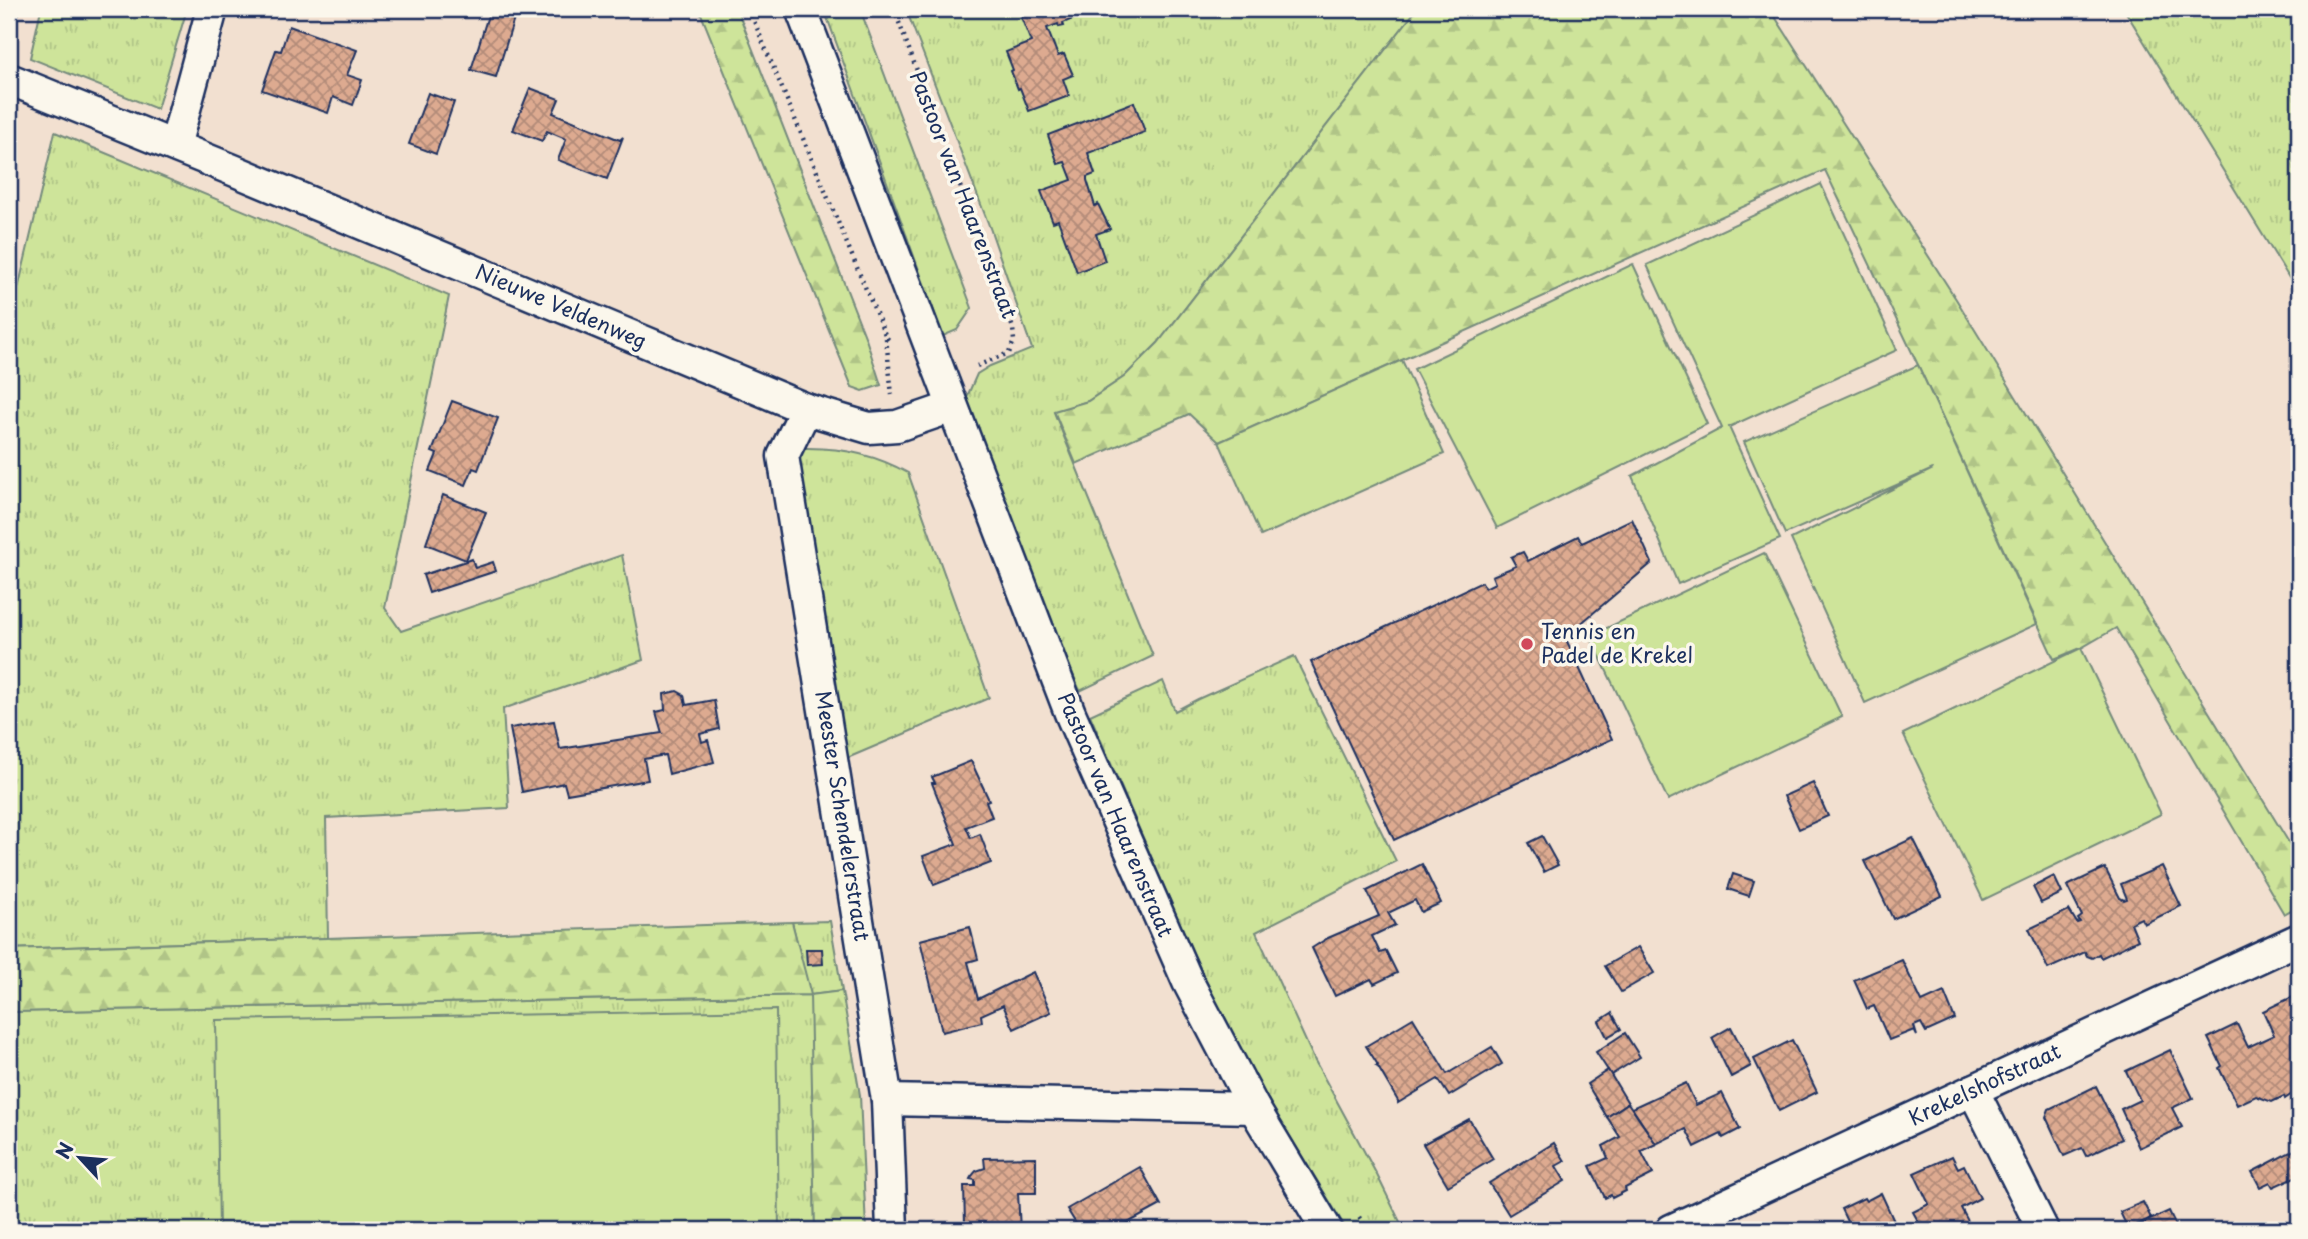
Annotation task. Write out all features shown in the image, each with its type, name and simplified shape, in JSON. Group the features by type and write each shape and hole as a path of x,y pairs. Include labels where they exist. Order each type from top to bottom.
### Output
{"street":[{"path":"175,146 212,9"},
{"name":"Pastoor van Haarenstraat","path":"801,9 1076,725 1188,982 1254,1108 1326,1230"},
{"name":"Nieuwe Veldenweg","path":"9,79 806,409 870,428 885,427 919,420 948,394"},
{"name":"Meester Schendelerstraat","path":"806,409 783,456 887,1100 892,1230"},
{"name":"Krekelshofstraat","path":"1671,1230 2299,939"},
{"path":"1973,1090 2043,1230"},
{"path":"887,1100 1254,1108"}],"lane":[{"path":"9,15 11,9"}],"path":[{"path":"749,9 886,337 892,395 885,427"},
{"name":"Pastoor van Haarenstraat","path":"894,9 1013,328 1014,341 1009,353 948,394"},
{"path":"886,337 895,345"},
{"path":"1352,1207 1367,1230"}],"green space":[{"path":"41,9 187,9 157,109 30,58"},
{"path":"699,9 737,9 866,339 881,385 863,391 852,387"},
{"path":"824,9 860,9 972,308 957,330 943,336"},
{"path":"906,9 1417,9 1158,343 1124,377 1088,401 1054,412 1153,656 1080,691 1036,587 966,399 977,374 1032,349 990,228"},
{"path":"1417,9 1770,9 1956,299 2299,859 2299,906 2284,914 2116,628 2081,648 2054,659 1825,170 1219,442 1189,414 1076,464 1054,411 1088,401 1124,377 1158,343"},
{"path":"2124,9 2299,9 2299,294"},
{"path":"55,132 449,296 385,608 401,631 622,555 643,660 503,709 509,808 326,818 328,938 9,949 9,327"},
{"path":"1821,184 1897,350 1729,427 1780,539 1678,584 1632,476 1722,428 1647,265"},
{"path":"1633,264 1707,424 1497,528 1414,369"},
{"path":"1402,360 1444,454 1261,536 1219,442"},
{"path":"1918,365 2037,624 1865,703 1791,539 1933,469 1785,534 1744,442"},
{"path":"801,448 856,453 883,461 908,473 989,698 845,759 792,474"},
{"path":"1764,553 1842,717 1668,800 1590,636"},
{"path":"2081,648 2161,814 1983,900 1903,734"},
{"path":"1294,656 1396,861 1256,932 1314,1059 1404,1230 1347,1230 1246,1064 1191,949 1090,715 1163,681 1175,711"},
{"path":"830,921 842,991 811,995 815,1230 9,1230 9,1012 810,995 792,922"},
{"path":"792,922 811,995 842,991 860,1095 866,1230 815,1230 810,995 9,1012 9,949"},
{"path":"776,1010 779,1230 219,1230 216,1020"}],"building":[{"path":"490,9 517,9 496,77 471,70"},
{"path":"1028,9 1070,9 1073,19 1063,23 1064,26 1059,27 1058,24 1047,28 1058,56 1064,54 1073,75 1063,79 1069,96 1029,111 1020,88 1018,89 1006,52 1031,42 1019,12"},
{"path":"289,26 357,50 347,75 362,80 353,105 333,97 328,113 262,90 276,50 281,51"},
{"path":"530,88 559,99 553,113 620,140 623,137 607,179 558,160 566,139 547,131 542,141 513,130"},
{"path":"428,93 454,102 436,154 409,144"},
{"path":"1134,102 1145,132 1088,153 1095,174 1087,177 1087,180 1095,206 1098,204 1110,229 1096,234 1105,261 1077,272 1058,220 1053,222 1041,191 1072,180 1065,162 1058,164 1048,135"},
{"path":"452,401 498,418 478,470 473,468 466,485 430,471 437,454 432,452"},
{"path":"443,495 486,512 466,560 426,544"},
{"path":"1632,519 1652,563 1565,637 1612,739 1394,840 1311,662 1482,582 1485,588 1495,583 1492,576 1516,566 1511,557 1523,552 1528,561 1578,536 1582,543"},
{"path":"472,559 475,568 493,562 496,571 429,593 423,575"},
{"path":"677,691 684,695 686,705 714,700 719,729 700,734 702,742 708,740 714,762 669,774 665,755 644,759 648,780 567,794 564,783 522,792 510,728 554,721 560,749 662,733 656,712 665,710 664,694"},
{"path":"971,761 989,800 986,801 992,817 966,827 971,838 980,834 991,863 934,885 923,856 956,844 932,777"},
{"path":"1813,783 1828,816 1799,829 1784,796"},
{"path":"1542,836 1558,865 1544,872 1528,843"},
{"path":"1913,838 1942,896 1893,919 1865,861"},
{"path":"1422,864 1441,903 1421,912 1415,900 1388,913 1395,925 1372,936 1380,953 1386,951 1397,973 1374,984 1371,979 1335,996 1312,948 1328,938 1379,916 1367,891"},
{"path":"2162,866 2181,906 2144,924 2141,918 2131,923 2138,940 2101,958 2099,954 2092,958 2085,952 2048,969 2029,929 2069,910 2077,923 2080,922 2078,919 2082,916 2067,886 2105,868 2120,898 2124,900 2127,899 2121,884"},
{"path":"1733,874 1754,881 1749,896 1728,889"},
{"path":"2054,876 2062,893 2041,903 2033,887"},
{"path":"970,927 978,959 968,962 978,999 1033,972 1051,1012 1014,1029 1003,1005 981,1015 982,1022 942,1032 920,940"},
{"path":"1638,947 1654,973 1621,992 1605,966"},
{"path":"806,949 822,949 823,964 807,965"},
{"path":"1902,960 1922,1002 1944,992 1955,1019 1926,1032 1921,1023 1914,1026 1917,1036 1914,1030 1889,1040 1874,1006 1867,1009 1854,980"},
{"path":"2292,997 2299,1014 2299,1089 2285,1099 2284,1096 2272,1102 2256,1096 2237,1105 2208,1038 2237,1024 2248,1047 2274,1035 2263,1011"},
{"path":"1612,1013 1621,1029 1607,1037 1599,1021"},
{"path":"1413,1018 1447,1074 1492,1047 1502,1064 1449,1096 1438,1079 1398,1103 1366,1046"},
{"path":"1731,1027 1751,1066 1731,1077 1712,1038"},
{"path":"1625,1033 1640,1057 1611,1075 1596,1052"},
{"path":"1792,1040 1817,1092 1779,1111 1754,1059"},
{"path":"2170,1050 2193,1098 2172,1108 2182,1127 2139,1148 2121,1109 2140,1100 2126,1071"},
{"path":"1608,1070 1628,1103 1607,1117 1587,1084"},
{"path":"1686,1083 1696,1105 1722,1093 1740,1129 1723,1138 1721,1134 1695,1147 1686,1129 1656,1144 1632,1108"},
{"path":"2096,1086 2122,1139 2086,1156 2082,1148 2064,1156 2046,1117 2049,1109"},
{"path":"1628,1103 1656,1144 1641,1151 1653,1174 1612,1198 1611,1195 1605,1198 1590,1166 1608,1158 1603,1146 1620,1137 1607,1117"},
{"path":"1469,1119 1493,1159 1448,1186 1423,1144"},
{"path":"1554,1143 1565,1161 1556,1166 1565,1181 1509,1215 1489,1183"},
{"path":"2298,1148 2299,1175 2273,1187 2270,1182 2260,1187 2252,1172"},
{"path":"1952,1156 1958,1168 1964,1165 1980,1198 1961,1208 1969,1223 1955,1230 1923,1230 1913,1212 1929,1204 1914,1173"},
{"path":"1036,1157 1036,1193 1018,1193 1020,1230 962,1230 961,1225 965,1224 964,1186 975,1186 975,1180 970,1179 976,1171 985,1168 984,1158"},
{"path":"1140,1167 1161,1205 1115,1230 1080,1230 1067,1209"},
{"path":"1881,1193 1898,1230 1851,1230 1841,1209"},
{"path":"2143,1202 2151,1218 2128,1229 2120,1212"},
{"path":"2169,1211 2178,1230 2130,1230 2154,1218"}],"place":[{"name":"Tennis en Padel de Krekel","path":"1527,644"}]}
